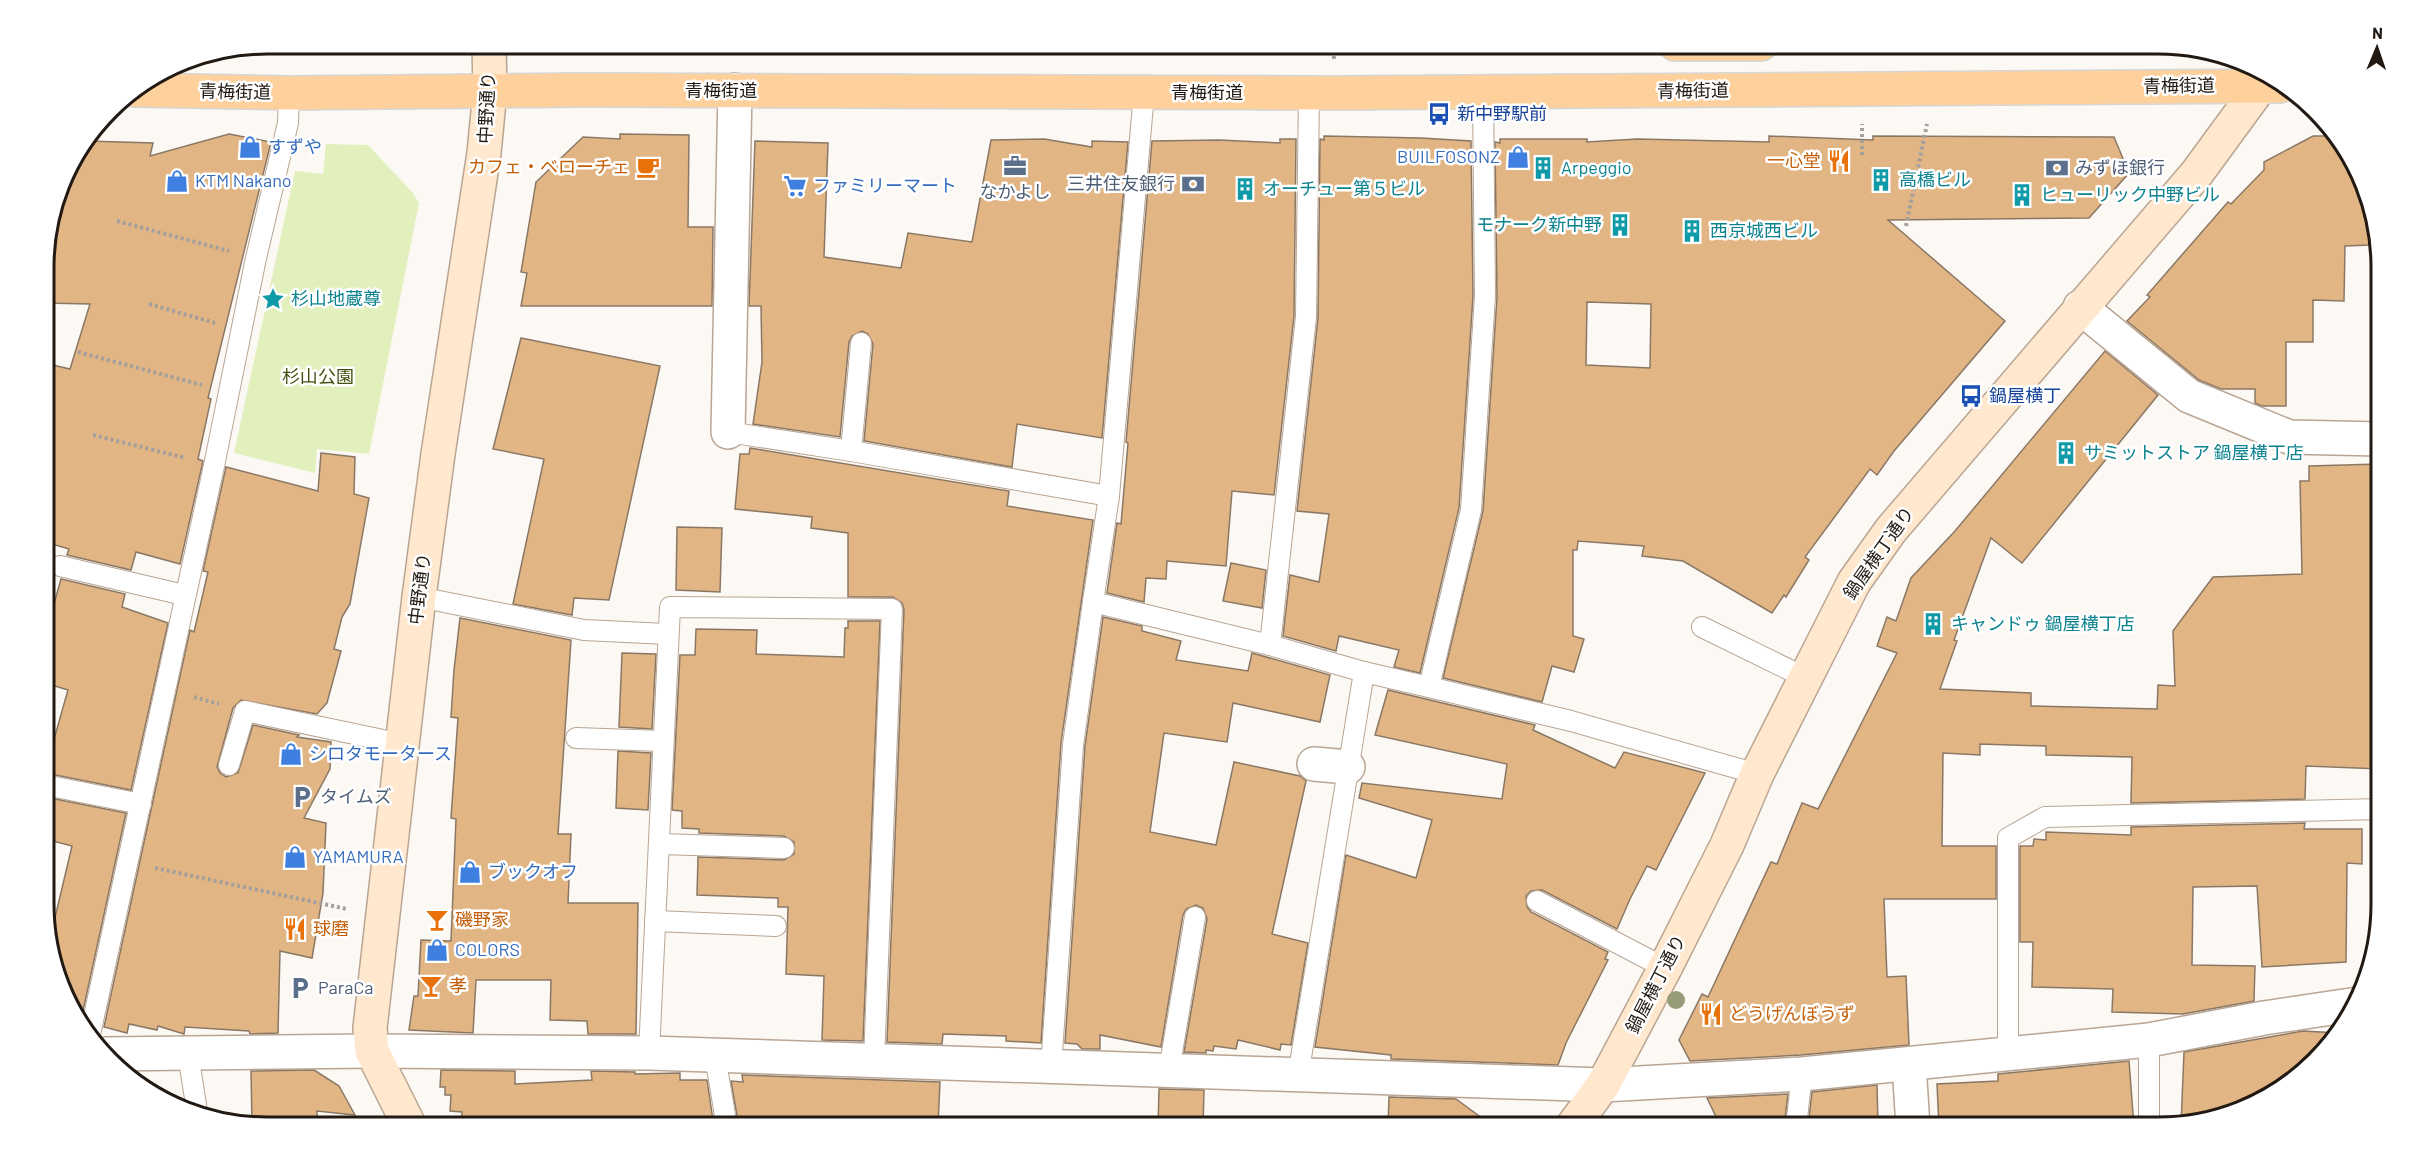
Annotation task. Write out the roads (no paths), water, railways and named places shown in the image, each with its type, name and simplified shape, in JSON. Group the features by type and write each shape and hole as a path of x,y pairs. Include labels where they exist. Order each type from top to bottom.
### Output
{"main road":[{"name":"青梅街道","path":"148,90 289,93 735,90 1483,93 2265,82"}],"street":[{"name":"中野通り","path":"405,1117 372,1051 370,1028 419,597 438,454 484,153 490,91 489,54"},
{"name":"鍋屋横丁通り","path":"1579,1117 1603,1085 1665,968 1727,845 1757,774 1854,582 1891,530 2197,173 2268,84"},
{"path":"728,432 735,90"},
{"path":"2080,307 2189,396 2289,437 2371,439"},
{"path":"1314,764 1348,767"},
{"path":"115,1054 372,1051 649,1053 1603,1085 1802,1074 2149,1040 2264,1018 2345,1006"},
{"path":"1909,1064 1912,1117"}],"lane":[{"path":"92,1026 214,465 256,258 288,123 289,93"},
{"path":"1051,1068 1073,744 1109,496 1144,93"},
{"path":"1270,645 1306,317 1309,93"},
{"path":"1429,687 1471,510 1485,296 1483,93"},
{"path":"851,451 861,343"},
{"path":"728,432 1109,496"},
{"path":"60,566 184,595"},
{"path":"419,597 584,630 668,634"},
{"path":"1094,602 1270,645 1364,672 1571,721 1757,774"},
{"path":"649,1053 670,607 892,609 874,1060"},
{"path":"1702,627 1806,678"},
{"path":"1298,1076 1364,672"},
{"path":"229,765 245,711 402,744"},
{"path":"576,738 663,741"},
{"path":"54,787 141,804"},
{"path":"2008,1053 2008,838 2045,817 2371,809"},
{"path":"659,844 784,848"},
{"path":"1537,901 1665,968"},
{"path":"1169,1070 1195,917"},
{"path":"655,921 776,926"},
{"path":"2149,1040 2149,1117"},
{"path":"188,1054 196,1105"},
{"path":"715,1056 725,1117"},
{"path":"1797,1117 1802,1074"}],"place":[{"name":"新中野駅前","path":"1439,114"},
{"name":"すずや","path":"250,147"},
{"name":"BUILFOSONZ","path":"1518,157"},
{"name":"一心堂","path":"1839,161"},
{"name":"なかよし","path":"1015,166"},
{"name":"カフェ・ベローチェ","path":"648,167"},
{"name":"Arpeggio","path":"1543,168"},
{"name":"みずほ銀行","path":"2057,168"},
{"name":"高橋ビル","path":"1881,180"},
{"name":"KTM Nakano","path":"177,181"},
{"name":"三井住友銀行","path":"1193,184"},
{"name":"ファミリーマート","path":"795,186"},
{"name":"オーチュー第５ビル","path":"1245,189"},
{"name":"ヒューリック中野ビル","path":"2022,195"},
{"name":"モナーク新中野","path":"1620,225"},
{"name":"西京城西ビル","path":"1692,231"},
{"name":"杉山地蔵尊","path":"273,299"},
{"name":"鍋屋横丁","path":"1971,396"},
{"name":"サミットストア 鍋屋横丁店","path":"2066,453"},
{"name":"キャンドゥ 鍋屋横丁店","path":"1933,624"},
{"name":"シロタモータース","path":"291,754"},
{"name":"タイムズ","path":"302,797"},
{"name":"YAMAMURA","path":"295,857"},
{"name":"ブックオフ","path":"470,872"},
{"name":"磯野家","path":"437,920"},
{"name":"球磨","path":"295,929"},
{"name":"COLORS","path":"437,950"},
{"name":"孝","path":"431,986"},
{"name":"ParaCa","path":"300,988"},
{"name":"どうげんぼうず","path":"1711,1014"}],"park label":[{"name":"杉山公園","path":"318,377"}]}
